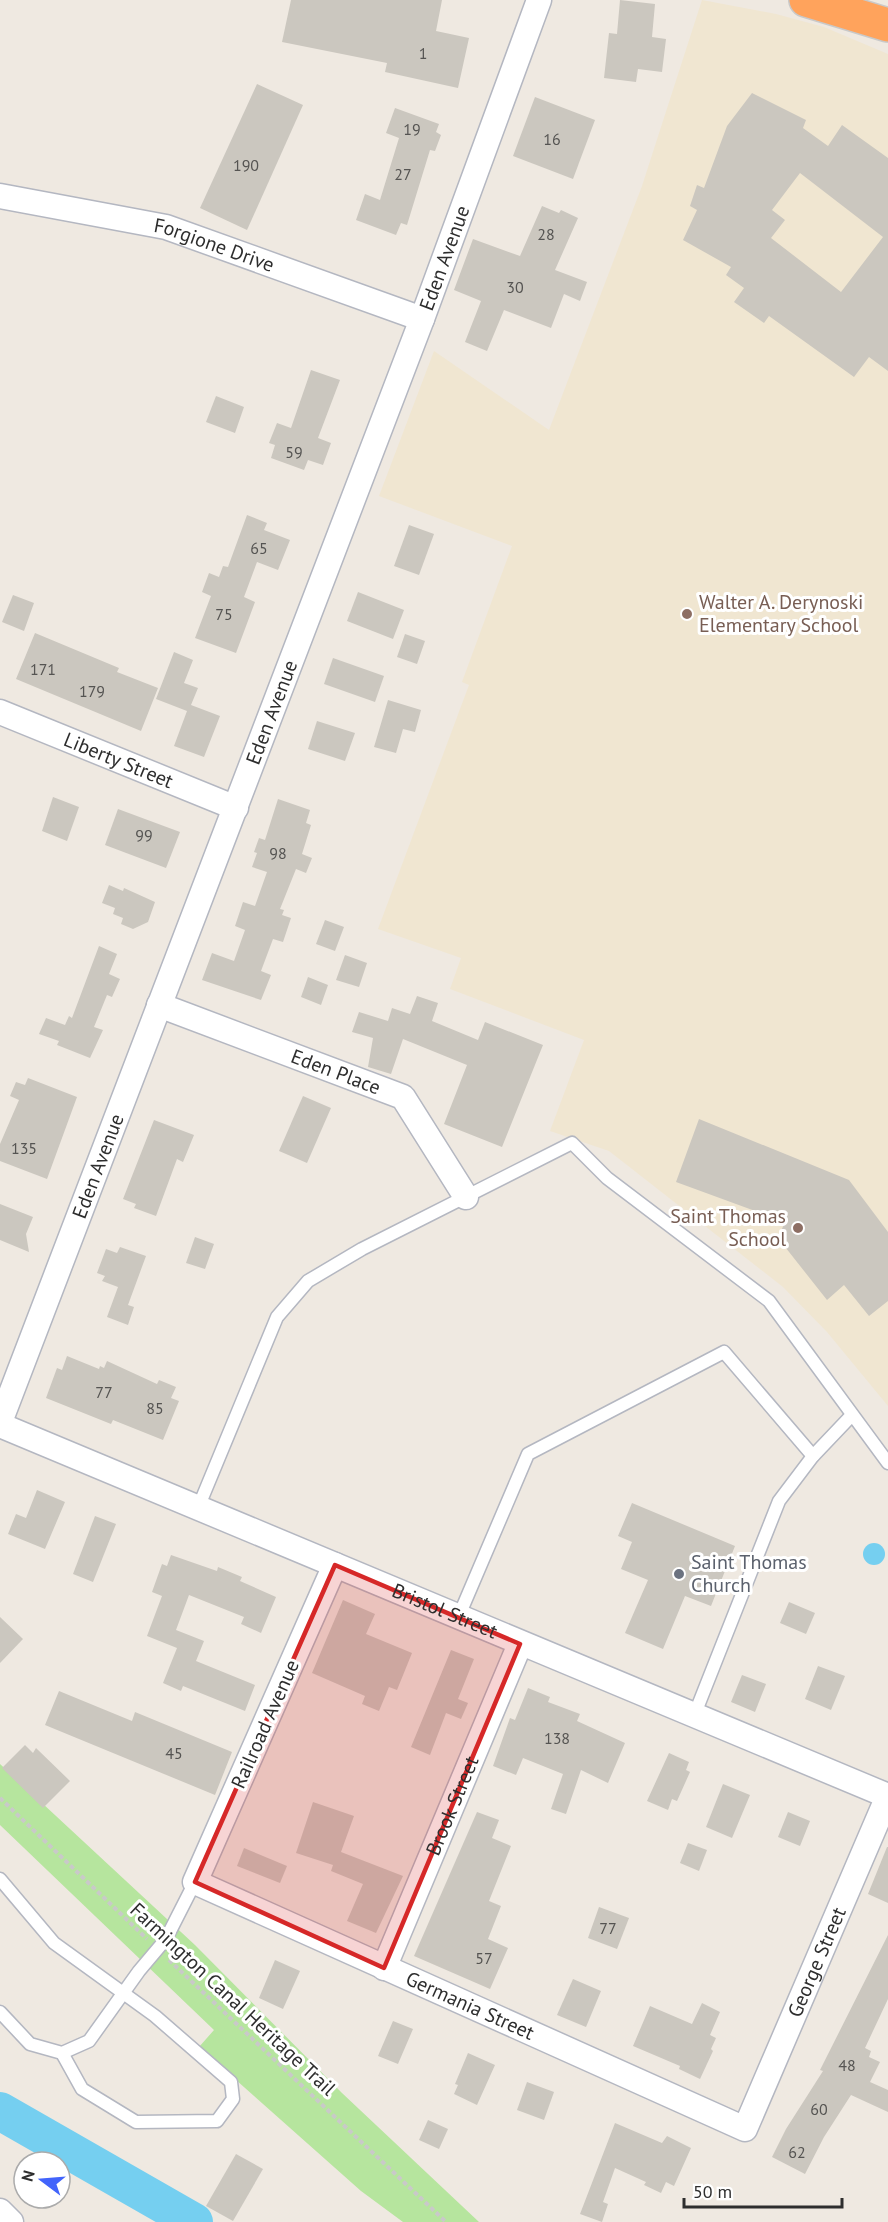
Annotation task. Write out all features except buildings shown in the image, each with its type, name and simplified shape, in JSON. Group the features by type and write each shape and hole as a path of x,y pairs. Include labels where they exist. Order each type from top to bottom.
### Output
{"highway":[{"path":"806,0 888,26"}],"street":[{"name":"Eden Avenue","path":"0,1424 422,320 539,0"},
{"name":"Forgione Drive","path":"0,196 166,227 422,320"},
{"name":"Liberty Street","path":"0,712 236,808"},
{"name":"Eden Place","path":"159,1005 403,1097 466,1197"},
{"name":"Bristol Street","path":"0,1424 520,1644 888,1796"},
{"name":"Railroad Avenue","path":"195,1882 335,1565"},
{"name":"Brook Street","path":"384,1968 520,1644"},
{"name":"George Street","path":"745,2129 888,1796"},
{"name":"Germania Street","path":"195,1882 745,2129"},
{"path":"0,2211 10,2222"}],"lane":[{"path":"198,1508 277,1317 308,1281 362,1248 572,1143 607,1178 769,1302 888,1463"},
{"path":"458,1618 528,1454 724,1352 813,1456"},
{"path":"694,1716 779,1501 813,1456 852,1415"},
{"path":"0,1879 54,1943 124,1992 231,2082 233,2099 217,2121 136,2122 82,2089 62,2053"},
{"path":"0,2012 30,2044 62,2053 89,2041 166,1939 195,1882"}],"path":[{"name":"Farmington Canal Heritage Trail","path":"0,1798 446,2222"}],"highlighted area":[{"path":"335,1565 520,1644 384,1968 195,1882"}],"shaded area":[{"name":"Walter A. Derynoski Elementary School","path":"702,0 776,14 824,27 888,54 888,1406 827,1332 783,1287 609,1151 550,1131 584,1040 450,989 461,958 378,929 469,685 462,682 512,546 379,496 434,351 549,430 642,186"}],"green space":[{"path":"0,1764 195,1945 342,2093 479,2222 403,2222 361,2191 199,2047 214,2030 0,1825"}],"water":[{"path":"874,1543 882,1546 885,1554 882,1562 874,1565 866,1562 863,1554 866,1546"}],"waterway":[{"path":"0,2111 194,2222"}],"place":[{"name":"Walter A. Derynoski Elementary School","path":"687,614"},
{"name":"Saint Thomas School","path":"798,1228"},
{"name":"Saint Thomas Church","path":"679,1574"}]}
